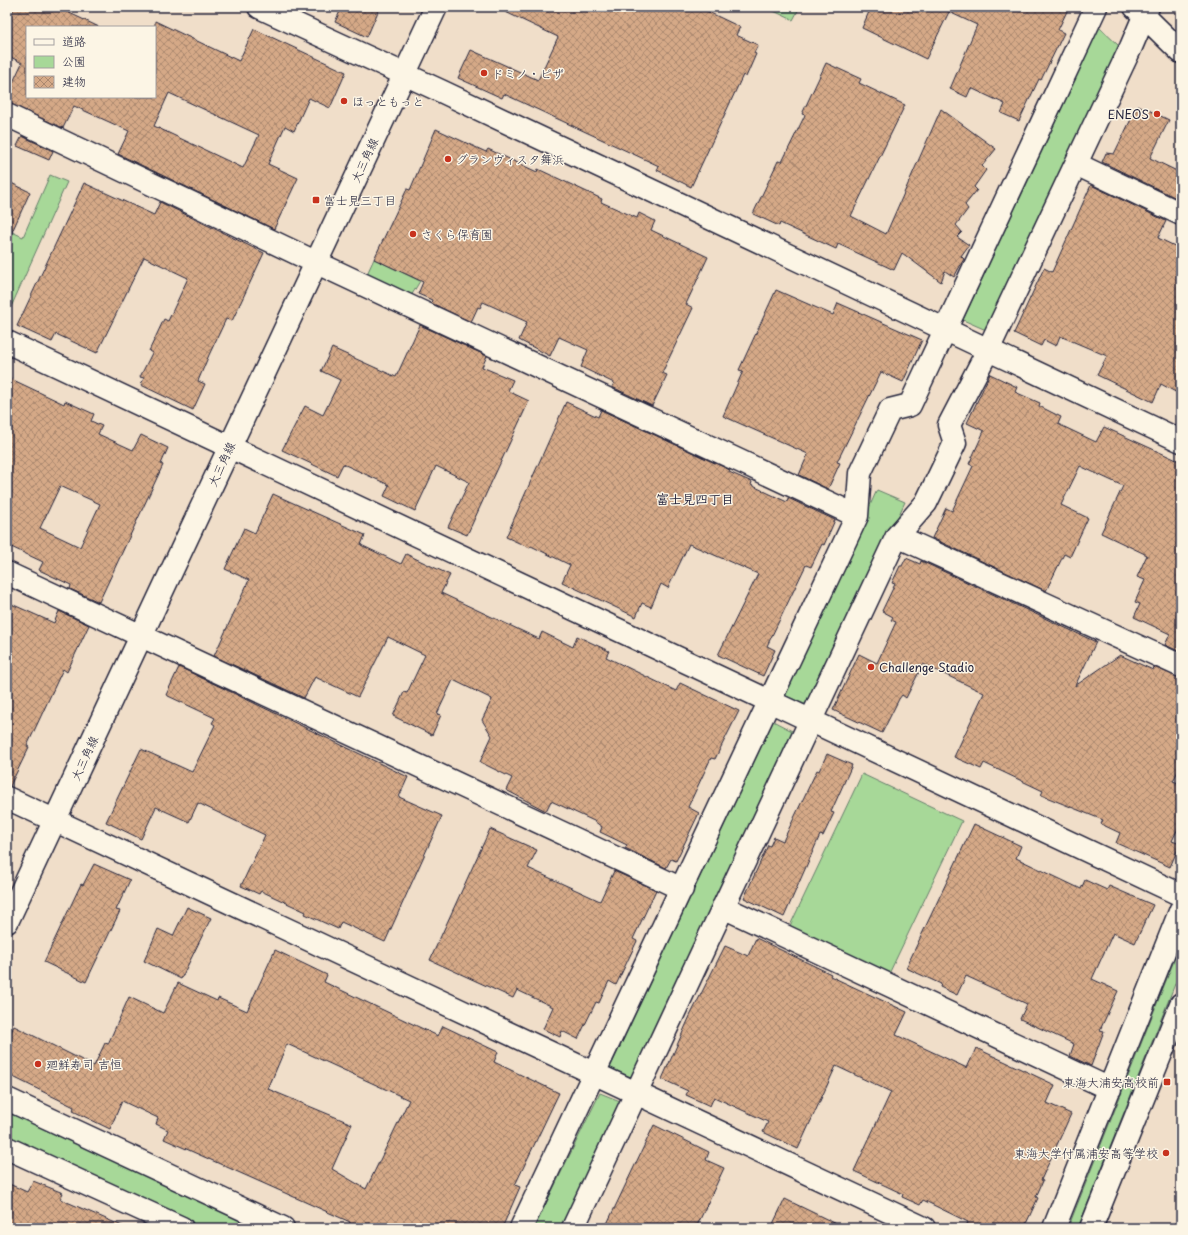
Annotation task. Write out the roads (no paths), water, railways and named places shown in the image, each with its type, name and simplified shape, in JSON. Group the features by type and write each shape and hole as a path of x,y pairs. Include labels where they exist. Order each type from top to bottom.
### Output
{"street":[{"path":"259,7 1181,441"},
{"name":"大三角線","path":"7,922 315,262 436,7"},
{"path":"522,1228 857,516 860,473 890,410 910,405 944,329 1096,7"},
{"path":"573,1228 897,536 926,503 955,443 949,426 988,350 1076,164 1142,10 1181,52"},
{"path":"7,115 315,262 857,516"},
{"path":"1076,164 1181,214"},
{"path":"7,342 1181,895"},
{"path":"897,536 1181,666"},
{"path":"7,573 682,889"},
{"path":"7,798 924,1228"},
{"path":"723,907 1110,1089"},
{"path":"1054,1228 1181,909"},
{"path":"1091,1228 1181,1004"},
{"path":"7,1099 283,1228"},
{"path":"7,1148 182,1228"}],"place":[{"name":"ドミノ・ピザ","path":"484,73"},
{"name":"ほっともっと","path":"344,101"},
{"name":"ENEOS","path":"1157,114"},
{"name":"グランヴィスタ舞浜","path":"448,159"},
{"name":"富士見三丁目","path":"316,200"},
{"name":"さくら保育園","path":"413,234"},
{"name":"Challenge Stadio","path":"871,667"},
{"name":"廻鮮寿司 吉恒","path":"38,1064"},
{"name":"東海大浦安高校前","path":"1167,1082"},
{"name":"東海大学付属浦安高等学校","path":"1166,1153"}],"district":[{"name":"富士見四丁目","path":"695,498"}]}
